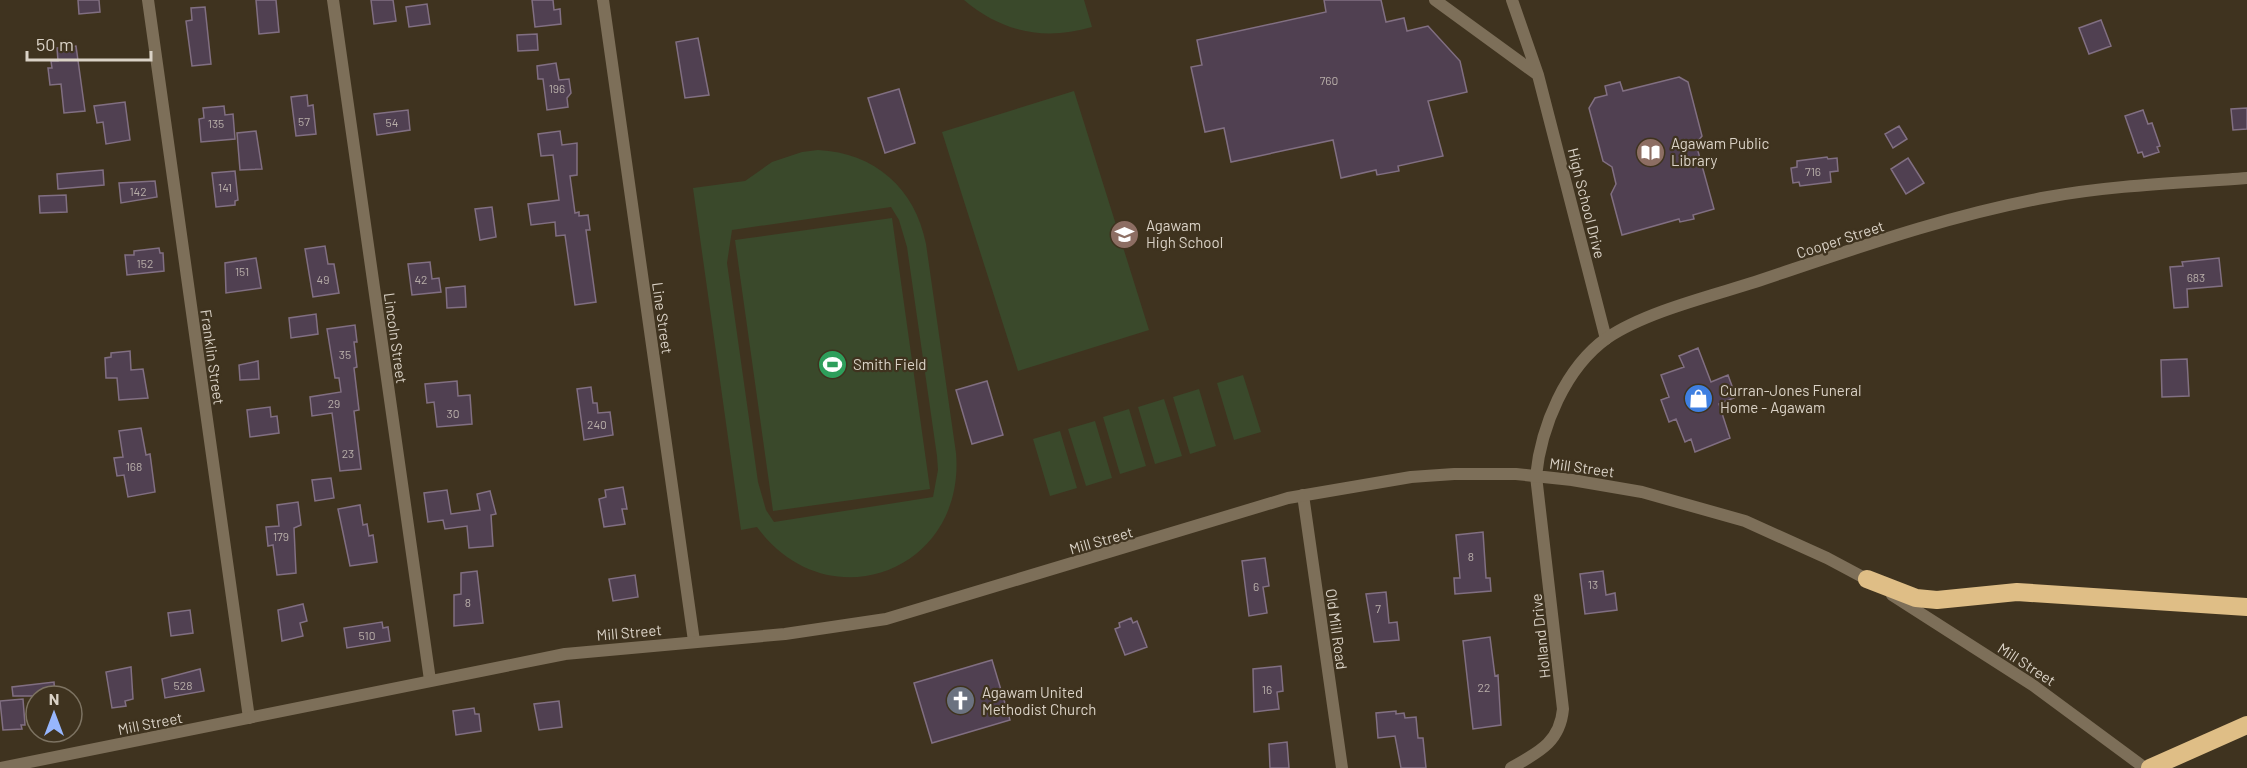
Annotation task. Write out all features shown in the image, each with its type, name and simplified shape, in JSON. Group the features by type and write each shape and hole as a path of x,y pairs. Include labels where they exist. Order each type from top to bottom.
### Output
{"highway":[{"path":"1867,579 1916,598 1937,600 2017,592 2247,607"},
{"path":"2150,768 2247,725"}],"street":[{"name":"Franklin Street","path":"148,0 249,718"},
{"name":"Lincoln Street","path":"333,0 430,680"},
{"name":"Line Street","path":"603,0 694,641"},
{"path":"1435,0 1538,75"},
{"name":"High School Drive","path":"1512,0 1538,75 1606,339"},
{"name":"Cooper Street","path":"1536,476 1546,430 1568,383 1585,358 1606,339 1627,327 1683,305 1997,207 2078,192 2247,178"},
{"name":"Mill Street","path":"0,768 565,654 785,634 889,619 1303,495 1433,475 1475,473 1536,476 1642,492 1711,510 1786,538 1867,579 2034,686 2145,768"},
{"name":"Holland Drive","path":"1511,768 1552,742 1561,727 1563,709 1536,476"},
{"name":"Old Mill Road","path":"1303,495 1342,768"}],"green space":[{"path":"964,0 1084,0 1092,27 1057,33 1024,31 993,20"},
{"path":"1074,91 1149,330 1018,371 942,132"},
{"path":"818,150 839,153 874,166 902,190 912,206 921,224 926,244 956,453 953,494 939,528 916,554 887,571 853,577 819,573 786,556 757,527 741,530 693,188 745,181 772,162 802,152","holes":["891,207 899,220 907,247 937,456 938,470 933,497 774,522 766,510 758,482 727,263 732,230"]},
{"name":"Smith Field","path":"892,218 930,489 773,511 735,240"},
{"path":"1243,375 1261,432 1234,440 1217,383"},
{"path":"1199,389 1216,446 1190,454 1173,397"},
{"path":"1164,399 1182,456 1155,464 1138,407"},
{"path":"1129,409 1146,466 1120,474 1103,417"},
{"path":"1095,421 1112,478 1086,486 1068,429"},
{"path":"1060,431 1077,488 1050,496 1033,439"}],"building":[{"path":"78,0 99,0 100,12 79,14"},
{"path":"256,0 276,0 279,32 259,34"},
{"path":"371,0 393,0 396,21 374,24"},
{"path":"532,0 553,0 554,10 560,9 561,24 535,27"},
{"path":"1324,0 1381,0 1386,22 1404,18 1407,31 1428,26 1460,61 1467,92 1428,101 1443,156 1398,166 1399,171 1377,175 1376,170 1341,178 1333,140 1231,162 1224,128 1205,132 1191,67 1202,65 1197,40 1326,12"},
{"path":"427,4 430,24 409,27 406,7"},
{"path":"205,7 211,64 192,66 186,21 192,20 191,8"},
{"path":"2101,20 2111,46 2089,54 2079,28"},
{"path":"537,34 538,50 518,51 517,35"},
{"path":"698,38 709,95 685,98 676,42"},
{"path":"76,46 85,111 64,113 61,84 50,85 48,68 52,68 51,61 58,61 57,48"},
{"path":"556,63 559,80 569,79 571,93 567,98 568,107 547,110 543,79 538,79 537,66"},
{"name":"Agawam Public Library","path":"1679,77 1688,82 1702,136 1696,144 1714,209 1693,215 1694,219 1680,222 1679,219 1622,235 1611,194 1616,184 1612,167 1603,161 1589,108 1595,98 1607,95 1605,86 1620,82 1623,91"},
{"path":"899,89 915,143 885,153 868,98"},
{"path":"307,95 308,106 313,105 316,134 296,136 291,97"},
{"path":"125,102 130,140 106,144 103,122 97,123 94,106"},
{"path":"224,106 225,115 233,114 235,139 201,142 199,119 204,118 203,108"},
{"path":"2247,108 2247,129 2233,130 2231,109"},
{"path":"408,110 410,130 377,135 374,114"},
{"path":"2143,110 2148,124 2152,123 2160,146 2157,147 2159,152 2144,157 2142,152 2138,153 2125,116"},
{"path":"1899,126 1907,139 1893,148 1885,134"},
{"path":"256,131 262,169 240,170 237,133"},
{"path":"560,131 562,145 577,143 577,175 570,176 575,213 579,212 579,216 588,215 590,230 586,230 596,302 575,305 565,235 556,236 555,222 531,225 528,204 559,200 553,155 541,156 538,134"},
{"path":"1827,157 1828,159 1837,158 1838,171 1830,172 1831,182 1800,186 1799,182 1793,183 1791,168 1797,167 1797,161"},
{"path":"1908,158 1924,183 1906,194 1891,169"},
{"path":"103,170 104,185 58,189 57,174"},
{"path":"235,171 238,200 235,201 235,205 216,207 212,173"},
{"path":"155,181 157,197 121,203 119,183"},
{"path":"66,195 67,212 40,213 39,196"},
{"path":"492,207 496,237 480,240 475,209"},
{"path":"325,246 328,264 334,264 339,293 313,297 305,249"},
{"path":"159,248 160,253 163,253 164,271 127,275 125,255 134,255 134,251"},
{"path":"256,258 261,288 226,293 225,263"},
{"path":"2219,258 2222,286 2187,289 2188,307 2174,308 2170,267 2183,266 2182,262"},
{"path":"430,262 432,279 439,278 441,292 412,295 408,264"},
{"path":"465,286 466,307 447,308 446,288"},
{"path":"316,314 318,334 291,338 289,318"},
{"path":"355,325 357,342 354,342 357,367 354,368 359,410 354,411 361,469 340,471 332,413 312,416 310,397 341,392 339,378 335,378 327,329"},
{"name":"Curran-Jones Funeral Home - Agawam","path":"1698,348 1711,382 1728,375 1736,397 1719,404 1730,438 1695,452 1691,439 1685,442 1676,419 1669,422 1661,400 1669,397 1661,375 1684,367 1679,356"},
{"path":"130,351 131,370 143,369 148,398 119,400 117,378 106,378 105,358 111,357 111,353"},
{"path":"2187,359 2189,396 2162,397 2161,360"},
{"path":"258,361 259,379 240,380 239,365"},
{"path":"457,381 458,396 470,395 472,424 437,427 434,402 427,403 425,384"},
{"path":"987,381 1003,435 972,444 956,390"},
{"path":"591,387 593,403 597,403 598,413 610,412 613,435 584,440 577,389"},
{"path":"270,407 271,417 277,416 279,433 250,437 247,410"},
{"path":"141,428 146,455 150,454 155,492 128,497 124,475 117,476 114,458 123,457 119,431"},
{"path":"331,478 334,498 315,501 312,480"},
{"path":"623,487 627,509 622,509 625,524 604,527 599,499 606,497 605,490"},
{"path":"447,490 451,514 480,510 477,494 490,491 496,514 491,515 493,546 469,548 467,526 445,529 443,520 428,522 424,493"},
{"path":"298,502 301,525 294,528 296,573 277,575 273,545 268,546 266,527 279,526 277,505"},
{"path":"360,505 363,525 367,524 369,536 373,535 377,562 350,566 338,509"},
{"path":"1483,532 1486,578 1490,578 1491,591 1455,594 1454,578 1460,578 1456,535"},
{"path":"1265,558 1269,586 1263,587 1267,613 1249,616 1242,561"},
{"path":"477,571 483,623 454,626 454,595 461,594 461,573"},
{"path":"1603,571 1606,595 1615,593 1617,610 1585,614 1580,574"},
{"path":"635,575 638,597 613,601 609,579"},
{"path":"1386,592 1389,623 1397,622 1399,640 1374,642 1366,594"},
{"path":"303,604 307,621 300,623 303,636 282,641 278,610"},
{"path":"190,610 193,633 171,636 168,613"},
{"path":"1131,618 1133,623 1137,621 1147,647 1125,655 1115,629 1120,627 1119,623"},
{"path":"382,622 383,628 388,627 390,641 347,648 344,628"},
{"path":"1490,637 1495,676 1498,675 1501,725 1473,729 1463,641"},
{"path":"992,660 1010,720 932,743 914,683"},
{"path":"1281,666 1283,691 1277,692 1279,709 1254,712 1253,669"},
{"path":"131,667 133,699 125,701 126,706 112,708 106,672"},
{"path":"200,669 204,691 165,698 162,679"},
{"path":"24,686 24,696 13,696 12,687"},
{"path":"23,699 24,725 21,725 22,729 3,730 0,701"},
{"path":"559,701 562,727 539,730 534,704"},
{"path":"474,708 475,714 479,714 481,731 456,735 453,711"},
{"path":"1396,711 1396,714 1404,713 1405,718 1416,717 1418,738 1423,738 1426,768 1401,768 1395,736 1378,738 1376,713"},
{"path":"1287,742 1289,768 1270,768 1269,744"}],"place":[{"name":"Agawam Public Library","path":"1650,152"},
{"name":"Agawam High School","path":"1125,234"},
{"name":"Smith Field","path":"832,364"},
{"name":"Curran-Jones Funeral Home - Agawam","path":"1699,399"},
{"name":"Agawam United Methodist Church","path":"961,701"}]}
